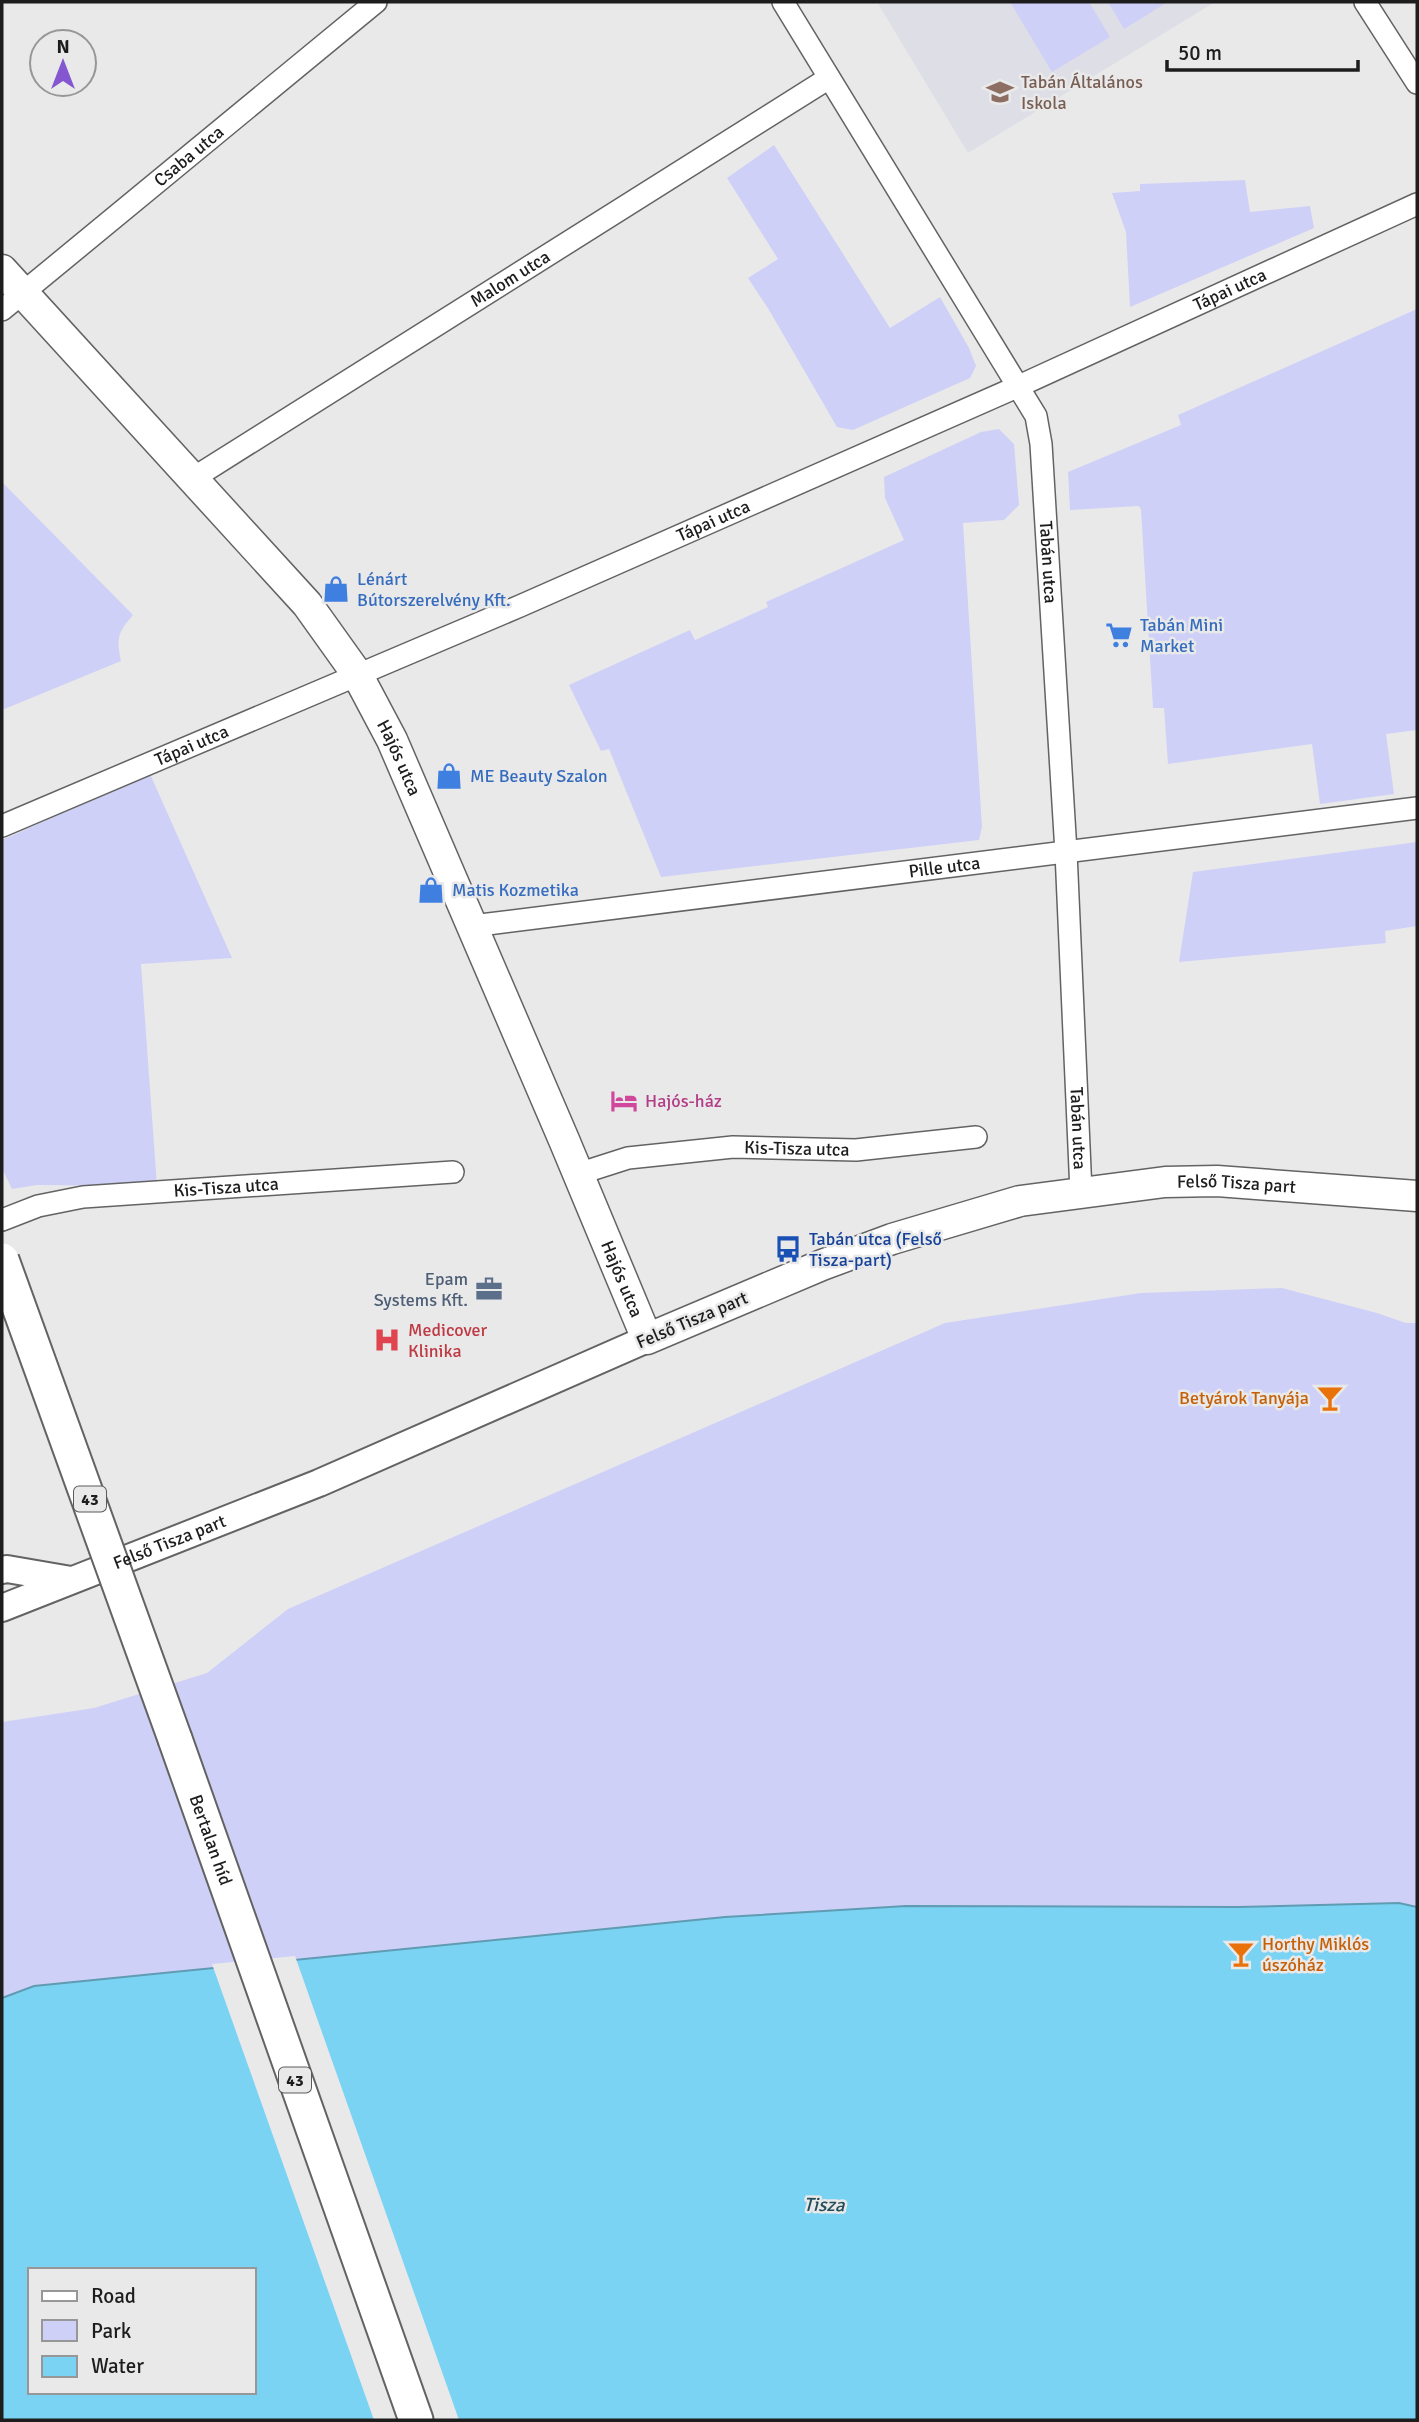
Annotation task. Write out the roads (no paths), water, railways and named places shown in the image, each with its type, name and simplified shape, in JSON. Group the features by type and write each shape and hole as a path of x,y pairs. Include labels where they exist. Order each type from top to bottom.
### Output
{"main road":[{"name":"Hajós utca","path":"2,270 12,302 191,479 307,604 357,674 392,740 648,1339"},
{"name":"Felső Tisza part","path":"648,1339 822,1265 892,1239 1020,1201 1165,1182 1217,1181 1417,1196"},
{"name":"Bertalan híd","path":"2,1260 139,1637 416,2420"}],"street":[{"name":"Csaba utca","path":"12,302 376,2"},
{"name":"Tabán utca","path":"783,2 1036,416 1041,444 1066,852 1081,1192"},
{"path":"1365,2 1417,83"},
{"name":"Malom utca","path":"191,479 829,78"},
{"name":"Tápai utca","path":"2,826 545,595 1019,386 1417,204"},
{"name":"Pille utca","path":"472,926 1417,808"},
{"name":"Kis-Tisza utca","path":"578,1174 628,1158 733,1147 856,1150 976,1137"},
{"name":"Kis-Tisza utca","path":"2,1220 38,1206 83,1197 453,1172"},
{"name":"Felső Tisza part","path":"2,1608 319,1483 648,1339"},
{"path":"2,1570 73,1580"}],"water":[{"name":"Tisza","path":"1399,1903 1417,1907 1417,2420 2,2420 2,1998 34,1986 725,1917 906,1906 1237,1907"}],"place":[{"name":"Tabán Általános Iskola","path":"1000,92"},
{"name":"Lénárt Bútorszerelvény Kft.","path":"336,589"},
{"name":"Tabán Mini Market","path":"1119,635"},
{"name":"ME Beauty Szalon","path":"449,776"},
{"name":"Matis Kozmetika","path":"431,890"},
{"name":"Hajós-ház","path":"624,1101"},
{"name":"Tabán utca (Felső Tisza-part)","path":"788,1249"},
{"name":"Epam Systems Kft.","path":"489,1289"},
{"name":"Medicover Klinika","path":"387,1340"},
{"name":"Betyárok Tanyája","path":"1330,1398"},
{"name":"Horthy Miklós úszóház","path":"1241,1954"}]}
